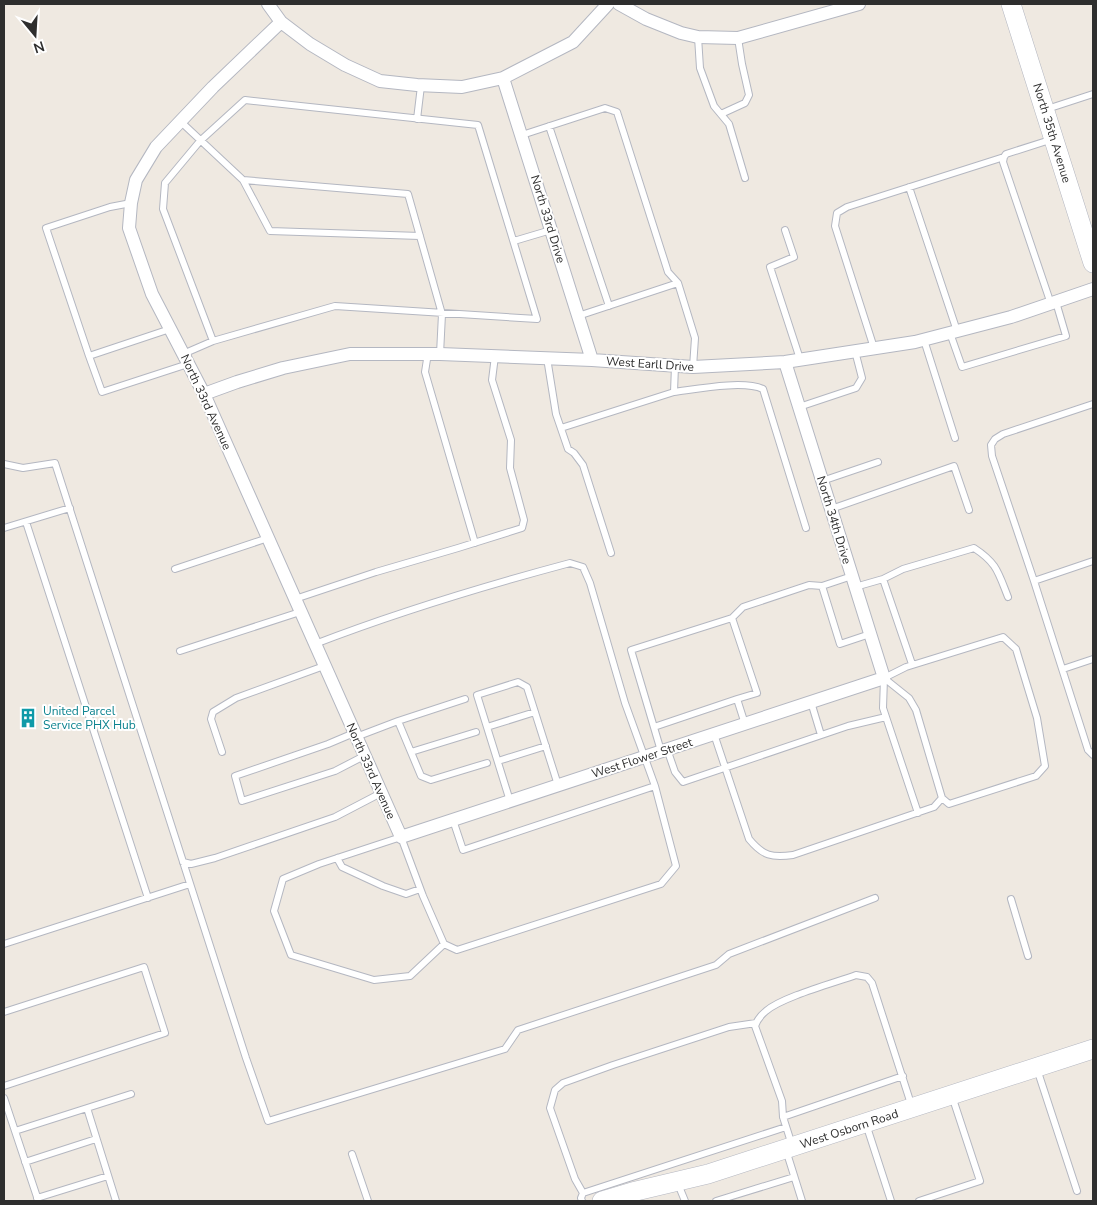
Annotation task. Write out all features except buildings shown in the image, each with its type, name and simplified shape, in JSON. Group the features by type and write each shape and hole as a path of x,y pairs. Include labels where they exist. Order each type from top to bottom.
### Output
{"street":[{"path":"268,4 281,22 310,44 345,65 380,81 421,86 462,87 504,78 573,42 608,4"},
{"path":"619,4 646,20 681,33 698,37 738,38 859,4"},
{"name":"North 35th Avenue","path":"1011,4 1093,263"},
{"name":"North 33rd Avenue","path":"281,22 213,87 156,147 136,180 131,203 129,228 152,294 204,394 400,837"},
{"name":"North 33rd Drive","path":"504,78 592,360"},
{"name":"West Earll Drive","path":"204,394 283,368 350,354 434,353 592,360 693,367 784,362 924,340 1011,318 1093,289"},
{"name":"North 34th Drive","path":"784,362 884,678"},
{"name":"West Flower Street","path":"400,837 884,678"},
{"name":"West Osborn Road","path":"602,1201 708,1174 1093,1049"}],"lane":[{"path":"698,37 700,68 714,106 729,124 745,178"},
{"path":"721,114 745,103 749,95 738,38"},
{"path":"417,119 421,86"},
{"path":"1045,109 1093,94"},
{"path":"131,203 110,207 46,228 102,392 185,359 213,341 335,306 537,319 478,126 244,100 200,140 165,183 163,209 213,341"},
{"path":"522,135 605,108 617,112 668,272 678,283 696,338 693,367"},
{"path":"180,121 243,180 270,231 420,236"},
{"path":"549,126 609,306"},
{"path":"909,187 954,332 962,368 1066,336 1003,162 1006,154 1054,139"},
{"path":"874,348 835,226 837,213 847,207 1004,158"},
{"path":"243,180 408,194 442,314 434,353 425,372 475,543"},
{"path":"514,241 551,230"},
{"path":"785,230 794,256 770,267 800,360"},
{"path":"578,316 678,283"},
{"path":"89,356 170,329"},
{"path":"924,340 955,438"},
{"path":"799,407 856,388 862,378 855,351"},
{"path":"294,599 522,528 524,520 510,468 511,440 492,380 495,356"},
{"path":"546,358 556,414 568,449 574,453 583,465 611,553"},
{"path":"674,392 675,366"},
{"path":"561,428 674,392 754,385 763,389 806,528"},
{"path":"1093,404 1002,434 991,445 992,456 1088,750 1093,755"},
{"path":"822,481 878,462"},
{"path":"4,464 23,468 55,464 268,1121 505,1049 518,1030 716,965 729,954 875,898"},
{"path":"831,509 954,466 969,510"},
{"path":"4,528 70,508"},
{"path":"26,522 148,898"},
{"path":"175,570 268,538"},
{"path":"886,717 848,726 683,782 675,772 654,727 631,650 732,618 743,607 809,585 822,586 883,579 903,569 974,548 988,557 997,570 1008,597"},
{"path":"1034,580 1093,561"},
{"path":"315,644 482,586 570,562 583,567 590,583 625,703 655,786 676,866 661,884 457,950 444,944 400,837 282,879 274,911 291,955 374,980 410,976 444,944"},
{"path":"883,579 912,664"},
{"path":"822,586 840,644 870,634"},
{"path":"180,651 300,612"},
{"path":"654,727 756,692 732,618"},
{"path":"1003,637 1016,649 1037,718 1045,766 1036,776 949,804 942,798 916,710 909,698 884,678 912,664 1003,637"},
{"path":"1062,669 1093,659"},
{"path":"222,752 211,719 213,712 236,698 324,666"},
{"path":"884,678 883,708 918,812"},
{"path":"510,801 477,695 518,682 527,687 558,785"},
{"path":"364,756 335,771 242,801 235,776 465,699"},
{"path":"738,699 745,724"},
{"path":"811,702 822,735"},
{"path":"487,727 535,712"},
{"path":"398,721 421,776 431,780 488,763"},
{"path":"411,752 476,732"},
{"path":"714,734 749,839 759,851 771,856 793,855 934,807 942,798"},
{"path":"498,761 546,746"},
{"path":"453,820 463,850 655,786"},
{"path":"183,862 191,864 215,858 335,817 381,793"},
{"path":"337,858 342,867 383,886 406,894 420,889"},
{"path":"4,944 190,884"},
{"path":"1011,899 1028,956"},
{"path":"4,1012 144,967 165,1034 4,1086"},
{"path":"802,1201 794,1177 783,1117 782,1101 755,1026 758,1018 767,1009 788,999 856,975 867,977 872,984 912,1108"},
{"path":"582,1201 583,1193 575,1179 550,1108 555,1090 563,1083 613,1065 729,1027 756,1023"},
{"path":"1036,1068 1077,1191"},
{"path":"783,1117 903,1076"},
{"path":"15,1131 131,1094"},
{"path":"919,1201 980,1181 952,1096"},
{"path":"4,1098 38,1200 108,1176"},
{"path":"87,1108 116,1201"},
{"path":"866,1123 891,1201"},
{"path":"583,1193 786,1127"},
{"path":"25,1162 96,1139"},
{"path":"352,1154 368,1201"},
{"path":"716,1201 794,1177"},
{"path":"678,1181 685,1201"}],"place":[{"name":"United Parcel Service PHX Hub","path":"28,718"}]}
